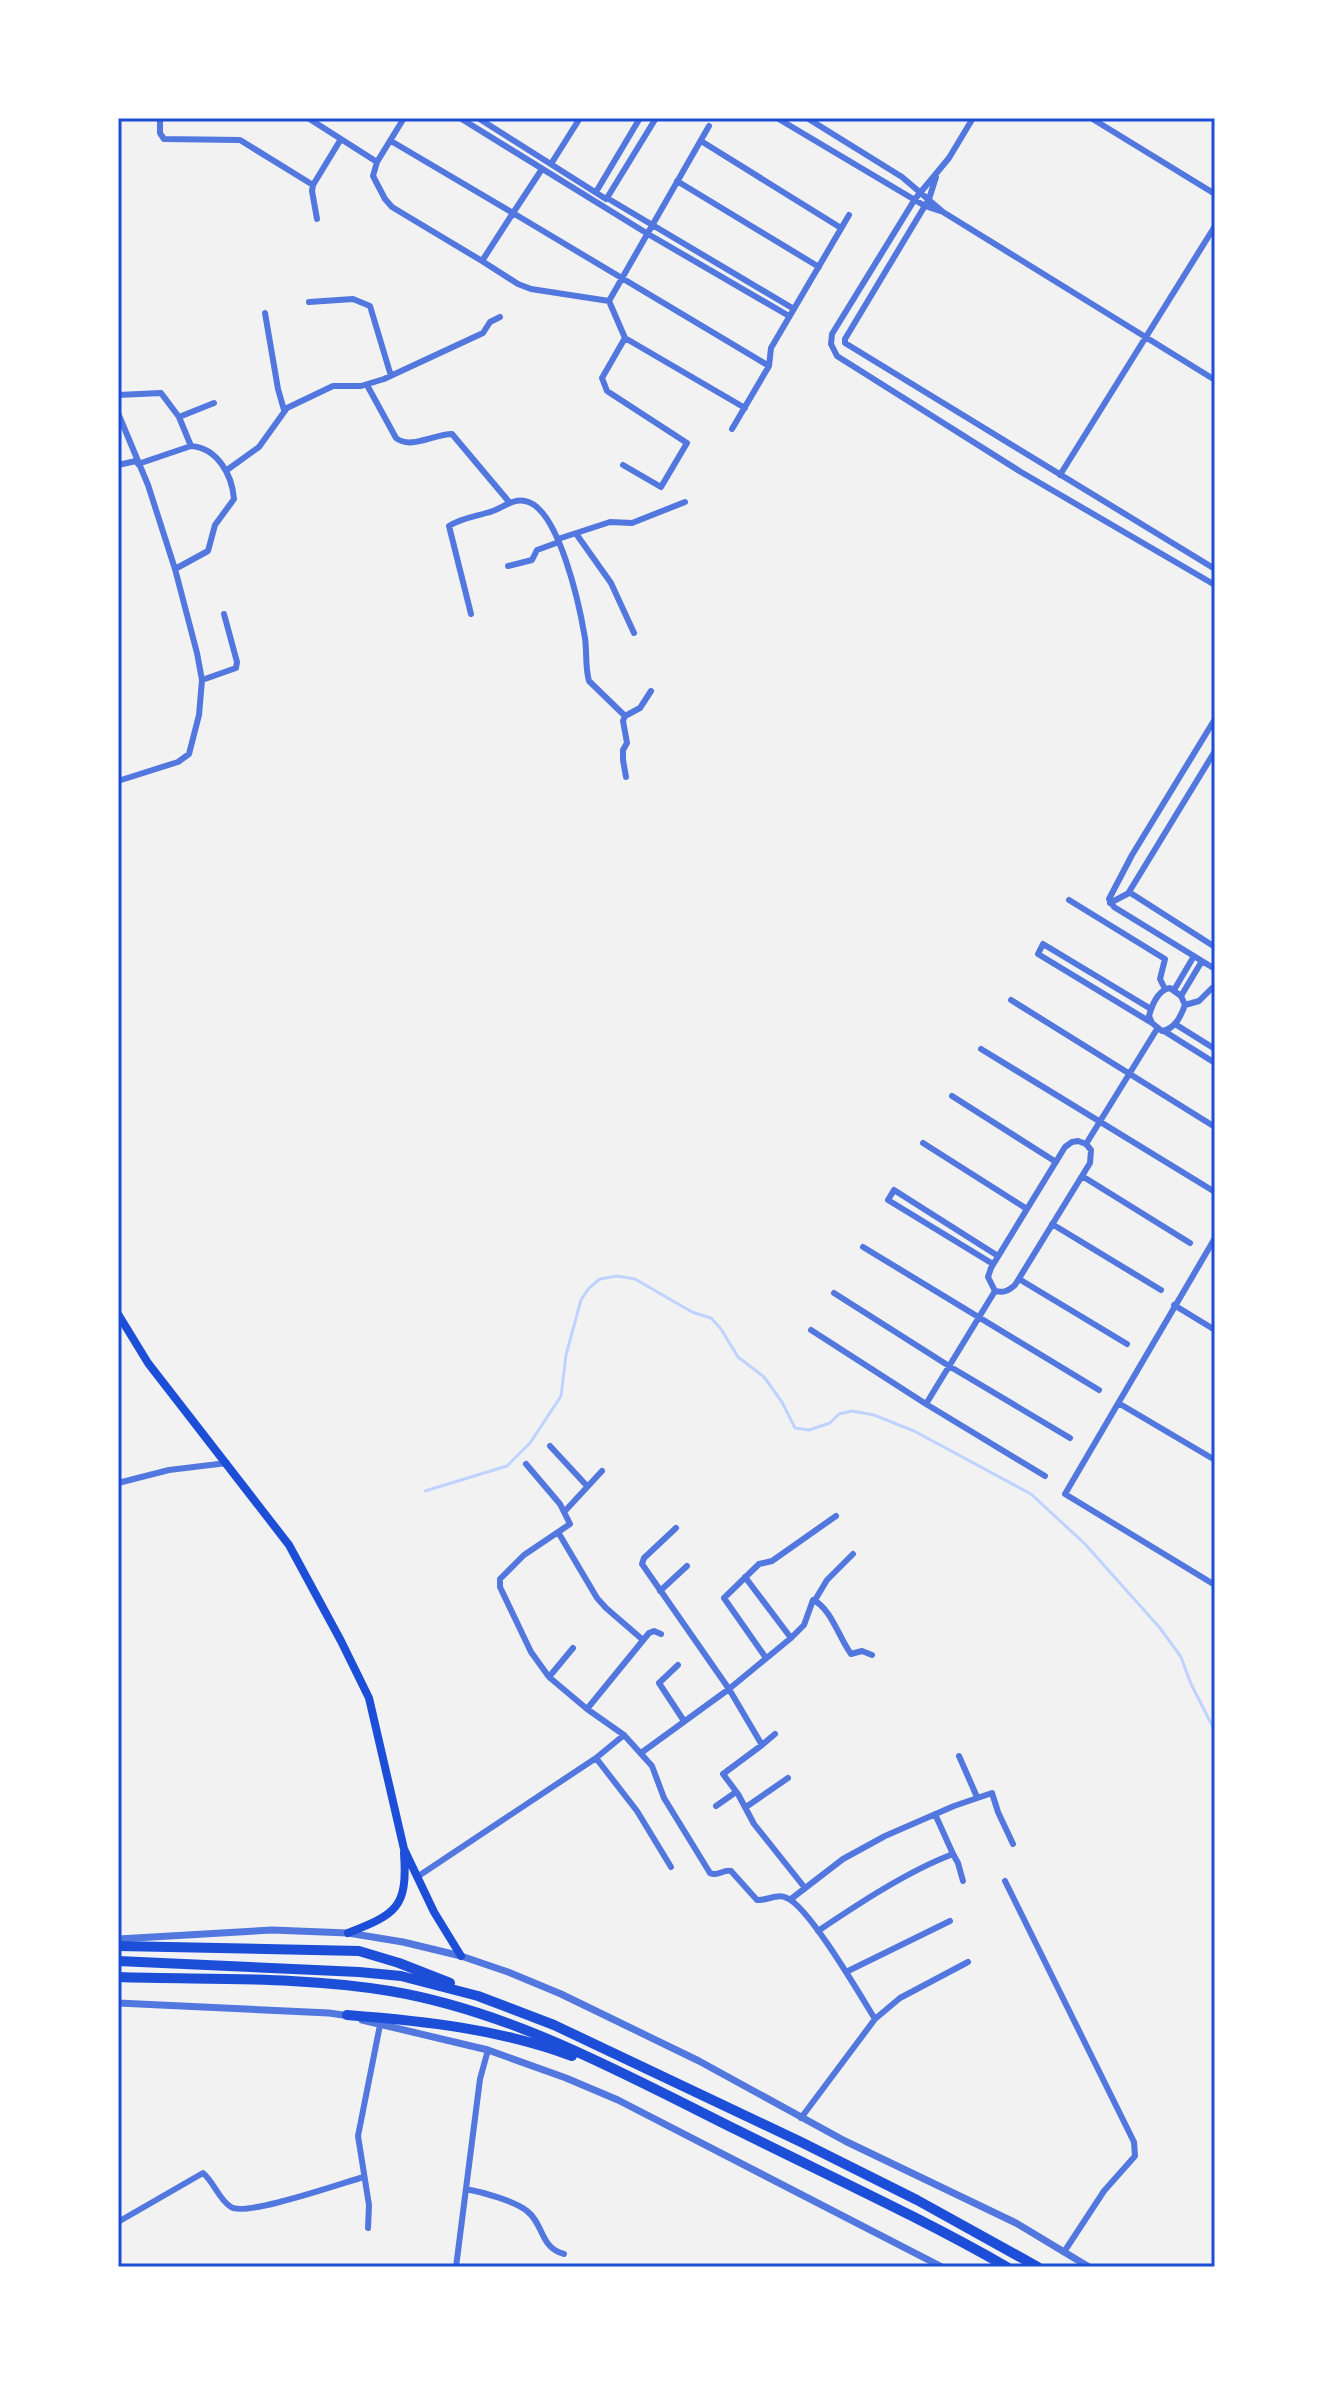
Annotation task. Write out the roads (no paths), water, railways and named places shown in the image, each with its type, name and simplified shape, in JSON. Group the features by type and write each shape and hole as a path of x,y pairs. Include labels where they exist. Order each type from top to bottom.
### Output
{"highway":[{"path":"118,1946 359,1951 399,1963 554,2025 801,2142 917,2200 1038,2267"},
{"path":"118,1961 401,1976 478,1996"},
{"path":"118,1977 310,1983 390,1991 456,2006 507,2022 634,2079 1007,2267"},
{"path":"347,2015 497,2033 634,2079"},
{"path":"1026,2259 1045,2267"}],"main road":[{"path":"118,1314 148,1363 289,1545 341,1641 361,1680 375,1720 404,1849 461,1956"},
{"path":"348,1933 378,1921 392,1912 400,1901 405,1889 404,1849"}],"street":[{"path":"160,118 160,133 164,139 240,140 313,185"},
{"path":"308,118 377,162"},
{"path":"404,118 377,162 373,176 392,207 518,284 531,289 609,301"},
{"path":"460,118 542,169 594,195 607,198 794,309"},
{"path":"478,118 551,164 594,195 602,205 789,316"},
{"path":"551,164 580,118"},
{"path":"594,195 640,118"},
{"path":"602,205 656,118"},
{"path":"777,118 915,199 943,212 1215,380"},
{"path":"807,118 902,177 920,191 927,203"},
{"path":"973,118 949,158 920,191 832,334 832,348 837,356 1021,472 1215,585"},
{"path":"1091,118 1215,194"},
{"path":"609,301 709,126"},
{"path":"317,219 313,185 341,139"},
{"path":"391,141 769,366"},
{"path":"701,141 841,228"},
{"path":"482,261 542,169"},
{"path":"832,348 844,341 927,203 937,174"},
{"path":"677,181 819,267"},
{"path":"732,429 769,366 771,348 849,215"},
{"path":"1060,475 1215,226"},
{"path":"309,302 353,299 370,306 391,376"},
{"path":"609,301 625,338 745,408"},
{"path":"265,313 284,410"},
{"path":"228,472 259,447 284,410 333,386 367,385 391,376 483,333 490,322 500,317"},
{"path":"623,465 661,487 687,443 607,391 603,385 602,378 625,338"},
{"path":"844,341 1215,569"},
{"path":"367,385 396,438 401,442 411,442 452,434 510,503"},
{"path":"118,395 161,393 179,417 191,446"},
{"path":"179,417 214,403"},
{"path":"118,413 148,485 175,569 202,680 199,715 189,754 178,762 118,781"},
{"path":"118,465 191,446 204,449 228,472 234,499 215,525 211,547 203,556 175,569"},
{"path":"471,614 449,527 510,503 526,501 538,507 559,541 578,600 589,681 625,716"},
{"path":"508,566 532,560 537,550 610,522 632,523 685,502"},
{"path":"577,535 611,583 634,633"},
{"path":"202,680 236,668 224,614"},
{"path":"626,777 623,750 627,743 623,721 625,716 640,708 651,691"},
{"path":"1215,719 1109,896 1114,907 1215,969"},
{"path":"1110,903 1129,893 1213,756"},
{"path":"1129,893 1215,947"},
{"path":"1069,900 1165,959 1160,979 1165,989"},
{"path":"1151,1009 1043,944 1038,954 1215,1063"},
{"path":"1174,990 1194,956"},
{"path":"1181,996 1202,961"},
{"path":"1165,989 1149,1016 1157,1028 1169,1030 1185,1005 1199,1001 1212,988 1215,990"},
{"path":"1165,989 1174,990 1185,1005"},
{"path":"1011,1000 1215,1127"},
{"path":"1175,1024 1215,1049"},
{"path":"1086,1144 1157,1028"},
{"path":"981,1049 1215,1192"},
{"path":"952,1096 1056,1162"},
{"path":"1072,1142 1086,1144 1091,1150 1091,1157 1082,1176 1019,1279 1009,1290 995,1291 988,1277 993,1264 1065,1147 1072,1142"},
{"path":"923,1143 1027,1209"},
{"path":"1082,1176 1190,1243"},
{"path":"993,1264 888,1200 894,1190 998,1256"},
{"path":"1052,1224 1161,1290"},
{"path":"1215,1238 1065,1494 1215,1585"},
{"path":"863,1247 1099,1390"},
{"path":"1019,1279 1127,1344"},
{"path":"926,1404 995,1291"},
{"path":"834,1293 1070,1438"},
{"path":"1174,1305 1215,1330"},
{"path":"811,1330 1045,1476"},
{"path":"1120,1404 1215,1460"},
{"path":"550,1446 587,1486"},
{"path":"118,1483 169,1470 227,1463"},
{"path":"526,1464 565,1511 570,1524 524,1555 508,1569 499,1583 531,1652 549,1677 624,1735 652,1766 664,1798 710,1873 717,1875 731,1871 760,1901 773,1896 791,1899 818,1931 875,2019"},
{"path":"565,1511 602,1471"},
{"path":"766,1658 724,1599 759,1564 772,1561 836,1516"},
{"path":"676,1528 642,1562 729,1689 762,1745"},
{"path":"558,1532 597,1598 643,1640"},
{"path":"641,1753 729,1689 791,1638 804,1625 809,1606 827,1580 853,1554"},
{"path":"660,1591 687,1566"},
{"path":"745,1577 791,1638"},
{"path":"815,1600 827,1613 851,1654 862,1651 872,1655"},
{"path":"587,1709 643,1640 652,1631 661,1634"},
{"path":"549,1677 573,1648"},
{"path":"678,1665 659,1683 684,1721"},
{"path":"775,1734 722,1773 754,1824 805,1888"},
{"path":"417,1877 596,1758 624,1735"},
{"path":"959,1756 977,1797"},
{"path":"596,1758 637,1811 671,1867"},
{"path":"746,1807 788,1778"},
{"path":"990,1785 1013,1844"},
{"path":"716,1806 736,1792"},
{"path":"791,1899 843,1859 885,1836 992,1793"},
{"path":"935,1814 963,1881"},
{"path":"818,1931 860,1903 953,1854"},
{"path":"1005,1881 1134,2142 1135,2156 1104,2191 1064,2252"},
{"path":"846,1972 950,1921"},
{"path":"118,1939 272,1930 348,1933 461,1956 561,1994 699,2061 801,2118 1016,2223 1089,2267"},
{"path":"801,2118 875,2019 900,1998 968,1962"},
{"path":"118,2003 347,2015 488,2050 618,2100 942,2267"},
{"path":"368,2228 369,2205 358,2136 380,2025"},
{"path":"456,2267 480,2079 488,2050"},
{"path":"118,2222 203,2173 229,2206 238,2210 287,2201 364,2177"},
{"path":"466,2189 524,2208 533,2217 549,2247 564,2254"}],"waterway":[{"path":"425,1491 507,1466 530,1443 561,1396 566,1355 581,1300 600,1279 617,1276 635,1279 692,1312 711,1318 738,1357 764,1377 795,1428 809,1430 830,1423 839,1414 852,1411 874,1415 914,1431 1031,1494 1085,1544 1160,1628 1181,1657 1215,1731"}]}
